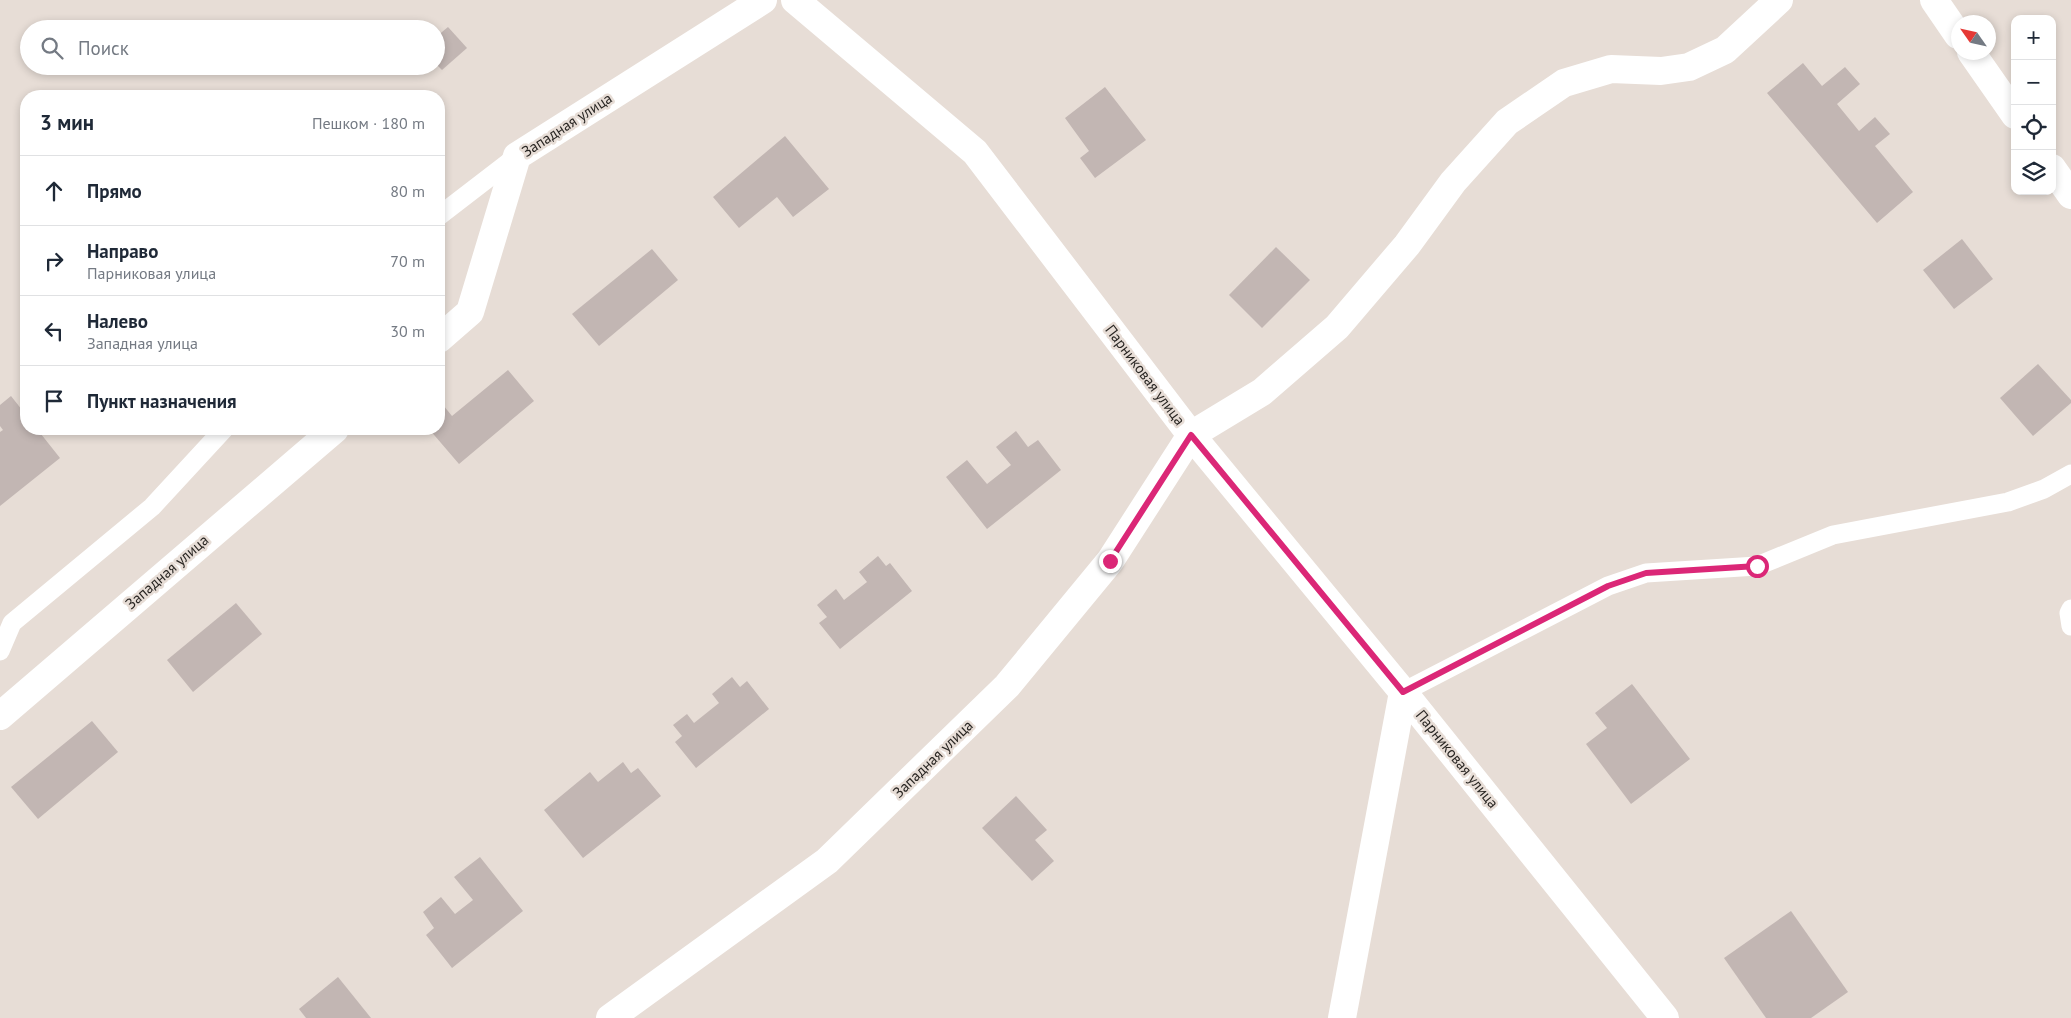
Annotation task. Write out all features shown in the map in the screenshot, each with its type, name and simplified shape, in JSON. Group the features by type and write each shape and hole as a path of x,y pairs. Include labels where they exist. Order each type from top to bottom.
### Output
{"street":[{"name":"Западная улица","path":"445,334 470,312 517,156 763,0"},
{"name":"Парниковая улица","path":"795,0 975,152 1191,435 1403,692 1665,1018"},
{"path":"1191,435 1262,392 1337,327 1407,245 1453,182 1507,122 1564,83 1611,69 1661,71 1689,67 1724,50 1779,0"},
{"path":"1934,0 1951,25"},
{"path":"1977,60 2011,109"},
{"path":"2056,174 2071,195"},
{"name":"Западная улица","path":"0,716 328,435"},
{"name":"Западная улица","path":"610,1018 827,861 1008,686 1110,561 1191,435"},
{"path":"1342,1018 1403,692"}],"lane":[{"path":"445,211 517,156"},
{"path":"0,651 12,623 152,507 218,435"},
{"path":"1403,692 1608,586 1646,573 1757,566 1833,535 2008,502 2044,489 2071,474"},
{"path":"2071,609 2069,613 2071,626"}],"building":[{"path":"448,27 467,48 445,67 445,30"},
{"path":"1803,63 1822,86 1845,67 1860,84 1837,104 1859,131 1875,117 1890,134 1875,146 1913,192 1877,223 1767,93"},
{"path":"1105,87 1146,140 1095,178 1080,158 1089,151 1065,118"},
{"path":"785,136 829,189 793,217 777,197 739,228 713,197"},
{"path":"1962,239 1993,279 1954,309 1923,270"},
{"path":"1276,247 1310,280 1262,328 1229,295"},
{"path":"652,249 678,280 599,346 572,314"},
{"path":"2038,364 2071,400 2071,403 2033,436 2000,398"},
{"path":"508,370 534,401 459,464 434,435 445,435 445,407 452,416"},
{"path":"11,396 20,407 20,435 42,435 60,458 0,506 0,432 3,430 0,426 0,405"},
{"path":"1016,431 1028,447 1038,440 1061,470 987,529 946,477 967,460 987,484 1011,465 996,447"},
{"path":"878,556 886,566 890,563 912,591 840,649 819,623 827,617 817,605 836,589 844,600 867,582 859,572"},
{"path":"236,603 262,634 193,692 167,660"},
{"path":"732,677 740,687 747,681 769,709 696,768 675,742 682,736 673,725 687,714 694,723 719,703 712,694"},
{"path":"1632,684 1690,759 1631,804 1586,744 1607,728 1595,713"},
{"path":"92,721 118,752 38,819 11,787"},
{"path":"623,762 631,773 638,768 661,796 583,858 544,810 590,772 598,782"},
{"path":"1016,796 1047,830 1035,840 1054,861 1032,881 982,828"},
{"path":"480,857 523,911 452,968 426,935 434,928 423,912 441,897 455,914 473,900 454,877"},
{"path":"1791,911 1848,992 1811,1018 1766,1018 1724,958"},
{"path":"338,977 371,1018 306,1018 299,1009"}],"route":[{"path":"1110,561 1191,435 1403,692 1608,586 1646,573 1700,568 1757,566"}]}
